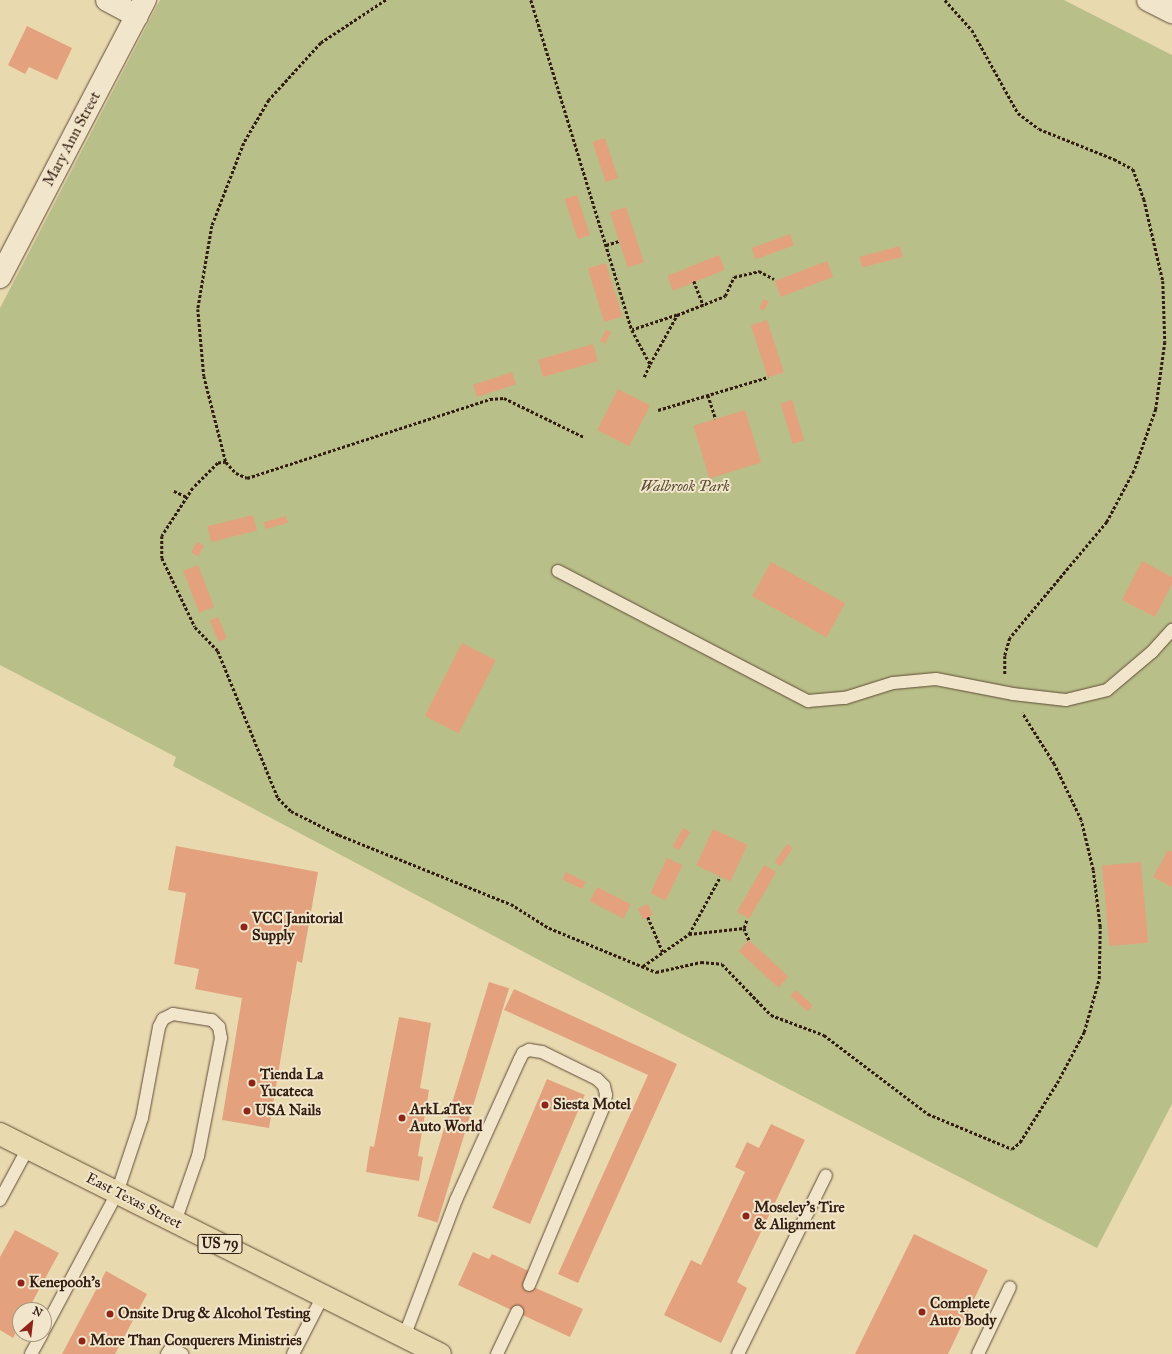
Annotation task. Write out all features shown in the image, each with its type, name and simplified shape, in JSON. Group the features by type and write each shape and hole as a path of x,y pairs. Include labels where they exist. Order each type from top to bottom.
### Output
{"main road":[{"name":"East Texas Street","path":"0,1134 440,1354"}],"street":[{"path":"107,0 141,8"},
{"path":"1148,0 1172,12"},
{"name":"Mary Ann Street","path":"0,277 141,8"}],"lane":[{"path":"558,571 808,701 845,698 893,683 936,679 1013,694 1066,700 1107,690 1152,652 1172,630"},
{"path":"52,1315 117,1193 142,1118 159,1027 163,1019 173,1014 212,1020 219,1027 221,1038 198,1156 175,1222"},
{"path":"404,1337 456,1200 520,1059 523,1053 529,1050 542,1052 597,1079 604,1086 606,1095 604,1106 529,1285"},
{"path":"0,1200 28,1148"},
{"path":"738,1354 826,1175"},
{"path":"978,1354 1010,1287"},
{"path":"293,1354 323,1296"},
{"path":"497,1354 517,1312"},
{"path":"31,1354 38,1342"},
{"path":"167,1354 171,1348 182,1354"}],"path":[{"path":"531,0 632,330 650,364"},
{"path":"945,0 972,30 1018,114"},
{"path":"606,245 619,241"},
{"path":"632,330 677,315 725,296 734,277 758,271 774,279"},
{"path":"694,281 703,305"},
{"path":"644,377 677,315"},
{"path":"658,410 768,377"},
{"path":"708,395 716,419"},
{"path":"226,462 236,473 247,478 490,399 504,398 584,437"},
{"path":"174,491 187,497"},
{"path":"642,966 689,934 720,877"},
{"path":"648,918 663,952"},
{"path":"747,919 744,928 748,940"},
{"path":"689,934 744,928"}],"green space":[{"name":"Walbrook Park","path":"160,0 1064,0 1172,55 1172,1104 1097,1248 558,970 173,766 176,757 0,665 0,308"}],"building":[{"path":"27,26 72,48 57,80 29,67 25,74 8,65"},
{"path":"605,138 618,178 606,182 593,142"},
{"path":"577,195 590,235 578,239 565,199"},
{"path":"626,207 644,262 628,267 610,212"},
{"path":"790,234 794,245 756,259 751,248"},
{"path":"900,246 903,257 862,267 859,257"},
{"path":"719,255 725,270 673,291 667,276"},
{"path":"827,261 833,277 781,297 775,281"},
{"path":"606,263 622,317 604,322 588,269"},
{"path":"764,299 769,302 763,311 759,308"},
{"path":"767,320 784,372 768,378 751,325"},
{"path":"606,330 611,332 605,344 600,341"},
{"path":"593,344 598,361 543,377 538,360"},
{"path":"512,372 516,384 477,397 473,385"},
{"path":"618,389 650,405 629,446 597,430"},
{"path":"792,400 804,440 793,444 781,404"},
{"path":"745,410 761,463 709,478 693,426"},
{"path":"253,515 257,531 211,542 207,526"},
{"path":"286,516 288,523 266,529 264,522"},
{"path":"197,542 204,546 198,556 191,552"},
{"path":"1142,561 1172,577 1172,584 1155,617 1122,600"},
{"path":"771,562 845,603 826,637 752,596"},
{"path":"198,565 214,607 199,613 183,571"},
{"path":"218,617 227,638 219,642 210,621"},
{"path":"462,643 496,660 459,733 425,716"},
{"path":"683,828 690,832 679,850 672,846"},
{"path":"713,829 747,845 731,881 696,865"},
{"path":"787,844 793,848 781,866 775,862"},
{"name":"VCC Janitorial Supply","path":"176,846 318,872 302,963 297,961 269,1128 222,1120 242,998 195,989 199,969 174,964 186,893 168,890"},
{"path":"1168,850 1172,852 1172,887 1153,877"},
{"path":"667,858 682,865 666,901 651,893"},
{"path":"1141,862 1148,943 1109,946 1102,865"},
{"path":"764,865 776,872 749,919 737,912"},
{"path":"566,872 586,882 582,889 562,879"},
{"path":"597,887 631,904 624,919 590,901"},
{"path":"648,904 653,915 643,919 638,908"},
{"path":"749,940 788,977 778,988 739,951"},
{"path":"489,982 509,988 437,1222 417,1216"},
{"path":"514,989 677,1064 578,1283 558,1274 648,1075 504,1010"},
{"path":"796,990 813,1006 807,1012 791,996"},
{"name":"ArkLaTex Auto World","path":"399,1017 431,1023 420,1088 429,1090 418,1156 423,1157 419,1181 366,1172 370,1146 374,1147"},
{"path":"547,1079 585,1095 530,1224 492,1208"},
{"name":"Moseley's Tire & Alignment","path":"771,1124 805,1140 737,1282 747,1288 721,1343 664,1315 691,1260 701,1265 745,1172 735,1167 747,1142 759,1148"},
{"name":"Kenepooh's","path":"15,1230 59,1253 32,1302 12,1302 12,1337 0,1330 0,1257"},
{"name":"Complete Auto Body","path":"914,1234 988,1270 948,1354 855,1354"},
{"path":"473,1252 489,1259 492,1254 531,1272 529,1285 583,1309 570,1337 458,1285"},
{"name":"Onsite Drug & Alcohol Testing","path":"106,1271 147,1294 115,1354 62,1354"}],"place":[{"name":"VCC Janitorial Supply","path":"244,927"},
{"name":"Tienda La Yucateca","path":"252,1083"},
{"name":"Siesta Motel","path":"545,1105"},
{"name":"USA Nails","path":"247,1111"},
{"name":"ArkLaTex Auto World","path":"402,1118"},
{"name":"Moseley's Tire & Alignment","path":"746,1216"},
{"name":"Kenepooh's","path":"21,1283"},
{"name":"Complete Auto Body","path":"922,1312"},
{"name":"Onsite Drug & Alcohol Testing","path":"110,1314"},
{"name":"More Than Conquerers Ministries","path":"82,1341"}]}
